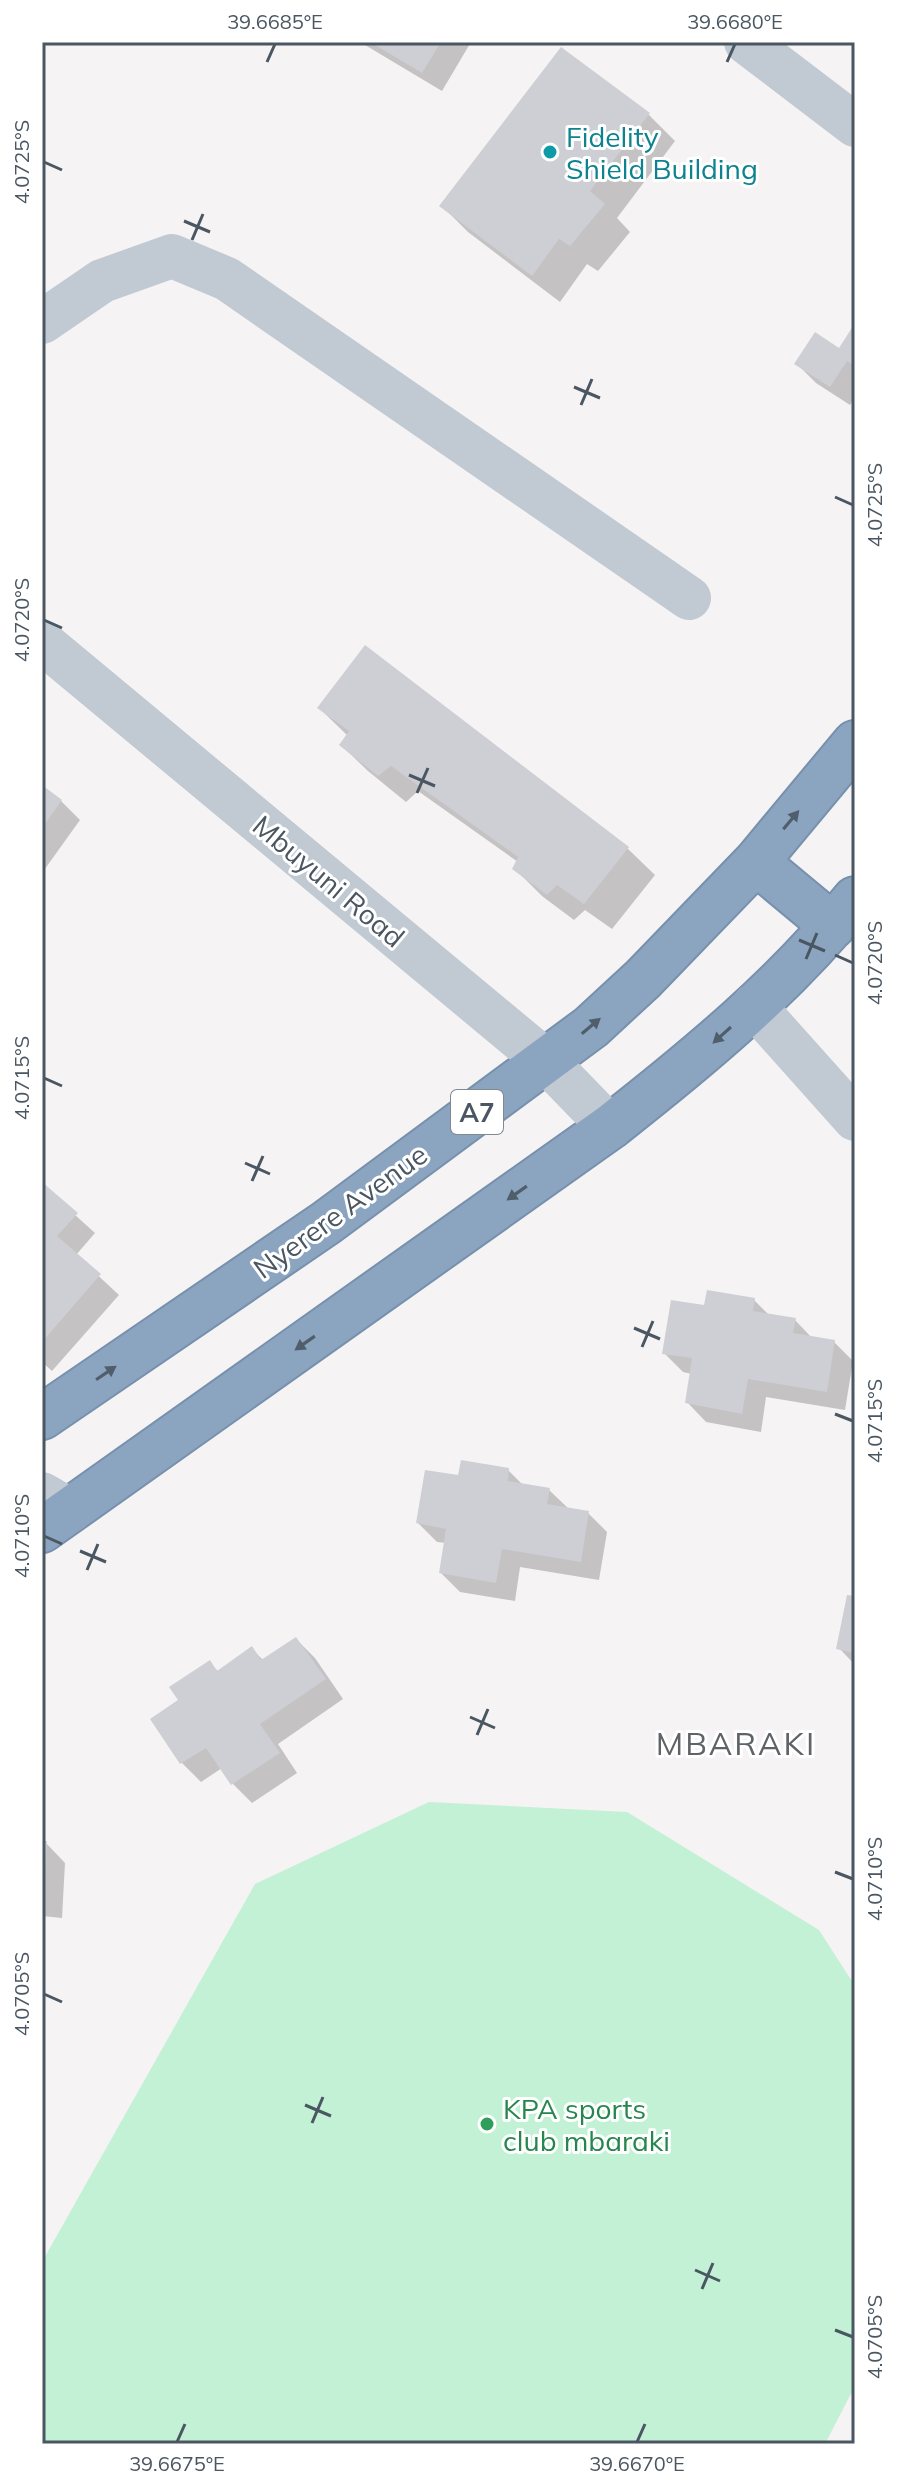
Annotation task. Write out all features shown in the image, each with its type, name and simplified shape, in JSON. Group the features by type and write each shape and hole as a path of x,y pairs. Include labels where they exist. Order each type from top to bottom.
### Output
{"highway":[{"name":"Nyerere Avenue","path":"42,1417 326,1223 591,1027 643,979 756,862 855,743"},
{"path":"51,1511 610,1127 679,1073 754,1006 844,912 756,862"}],"street":[{"path":"746,42 855,125"},
{"path":"42,322 102,281 172,256 227,279 689,598"},
{"name":"Mbuyuni Road","path":"42,642 546,1061 610,1127"},
{"path":"754,1006 855,1119"}],"green space":[{"name":"KPA sports club mbaraki","path":"429,1802 627,1812 819,1930 855,1986 855,2386 825,2444 42,2444 42,2262 255,1884"}],"building":[{"path":"370,42 441,42 422,73"},
{"name":"Fidelity Shield Building","path":"561,47 650,113 590,191 605,204 570,246 559,239 532,276 439,206"},
{"path":"855,323 855,366 847,361 830,387 794,364 815,332 839,348"},
{"path":"365,645 629,847 584,904 557,885 547,895 512,869 518,857 391,766 378,776 339,745 349,731 317,708"},
{"path":"42,785 62,800 42,828"},
{"path":"42,1182 78,1213 57,1236 101,1274 42,1342"},
{"path":"707,1290 755,1298 753,1311 796,1318 793,1333 835,1340 827,1392 748,1379 742,1414 685,1403 692,1358 662,1354 671,1300 704,1305"},
{"path":"461,1460 509,1468 508,1481 550,1488 547,1504 589,1511 581,1562 502,1549 496,1583 439,1573 446,1529 416,1523 425,1470 458,1475"},
{"path":"847,1595 855,1596 855,1653 836,1649"},
{"path":"296,1637 326,1679 260,1724 280,1753 231,1785 206,1748 180,1764 150,1719 178,1700 169,1687 210,1660 217,1671 252,1646 261,1660"},
{"path":"42,1841 47,1841 44,1888 42,1888"}],"place":[{"name":"Fidelity Shield Building","path":"550,152"},
{"name":"KPA sports club mbaraki","path":"487,2124"}],"district":[{"name":"MBARAKI","path":"736,1743"}]}
